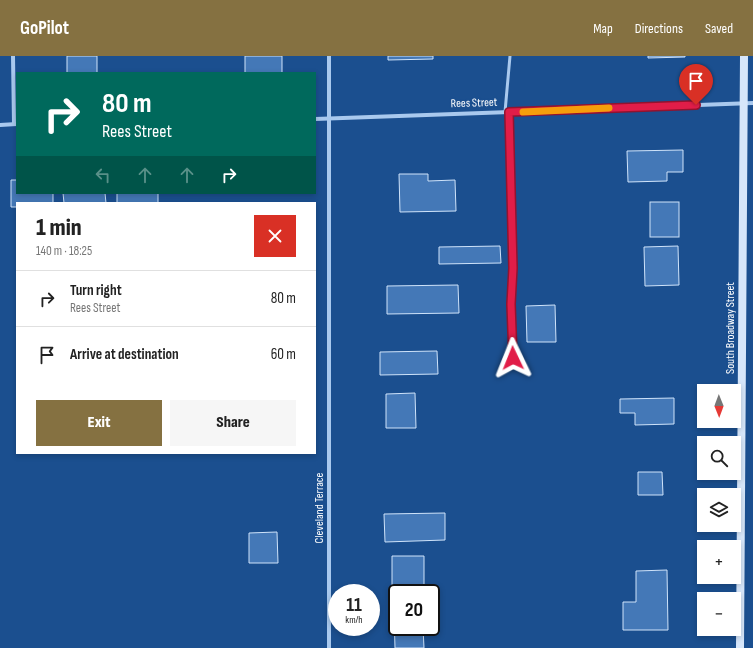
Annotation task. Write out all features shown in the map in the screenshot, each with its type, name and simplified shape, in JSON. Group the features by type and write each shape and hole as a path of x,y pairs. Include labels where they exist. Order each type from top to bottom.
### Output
{"street":[{"path":"0,125 15,124 13,56"},
{"name":"Cleveland Terrace","path":"329,56 329,648"},
{"name":"South Broadway Street","path":"740,648 744,56"},
{"name":"Rees Street","path":"316,119 753,103"}],"lane":[{"path":"510,56 507,112 513,268 511,304 513,358"}],"building":[{"path":"67,56 97,56 97,72 67,72"},
{"path":"245,56 282,56 282,72 245,72"},
{"path":"388,56 433,56 433,59 388,60"},
{"path":"648,56 685,56 685,57 648,58"},
{"path":"683,150 683,172 667,172 667,181 628,182 627,151"},
{"path":"399,174 428,174 428,181 455,180 456,211 400,212"},
{"path":"11,180 16,180 16,194 53,194 53,202 16,202 16,207 11,207"},
{"path":"63,194 105,194 106,202 64,202"},
{"path":"117,194 158,194 158,202 117,202"},
{"path":"650,202 679,202 679,237 650,237"},
{"path":"500,246 501,263 439,264 439,247"},
{"path":"678,246 679,285 645,286 644,247"},
{"path":"458,285 459,313 387,314 387,286"},
{"path":"555,305 556,342 527,342 526,306"},
{"path":"437,351 438,374 380,375 380,352"},
{"path":"415,393 416,428 386,428 386,394"},
{"path":"674,398 674,424 635,425 635,413 620,413 620,399"},
{"path":"638,472 662,472 663,495 638,495"},
{"path":"445,513 445,540 385,542 384,514"},
{"path":"277,532 278,563 249,563 249,533"},
{"path":"392,556 424,556 424,584 392,584"},
{"path":"667,570 668,630 623,630 623,602 636,602 636,571"},
{"path":"395,636 423,636 424,648 395,648"}],"slow traffic":[{"path":"523,112 609,108"}],"route":[{"path":"513,358 511,304 513,268 509,112 696,105"}]}
